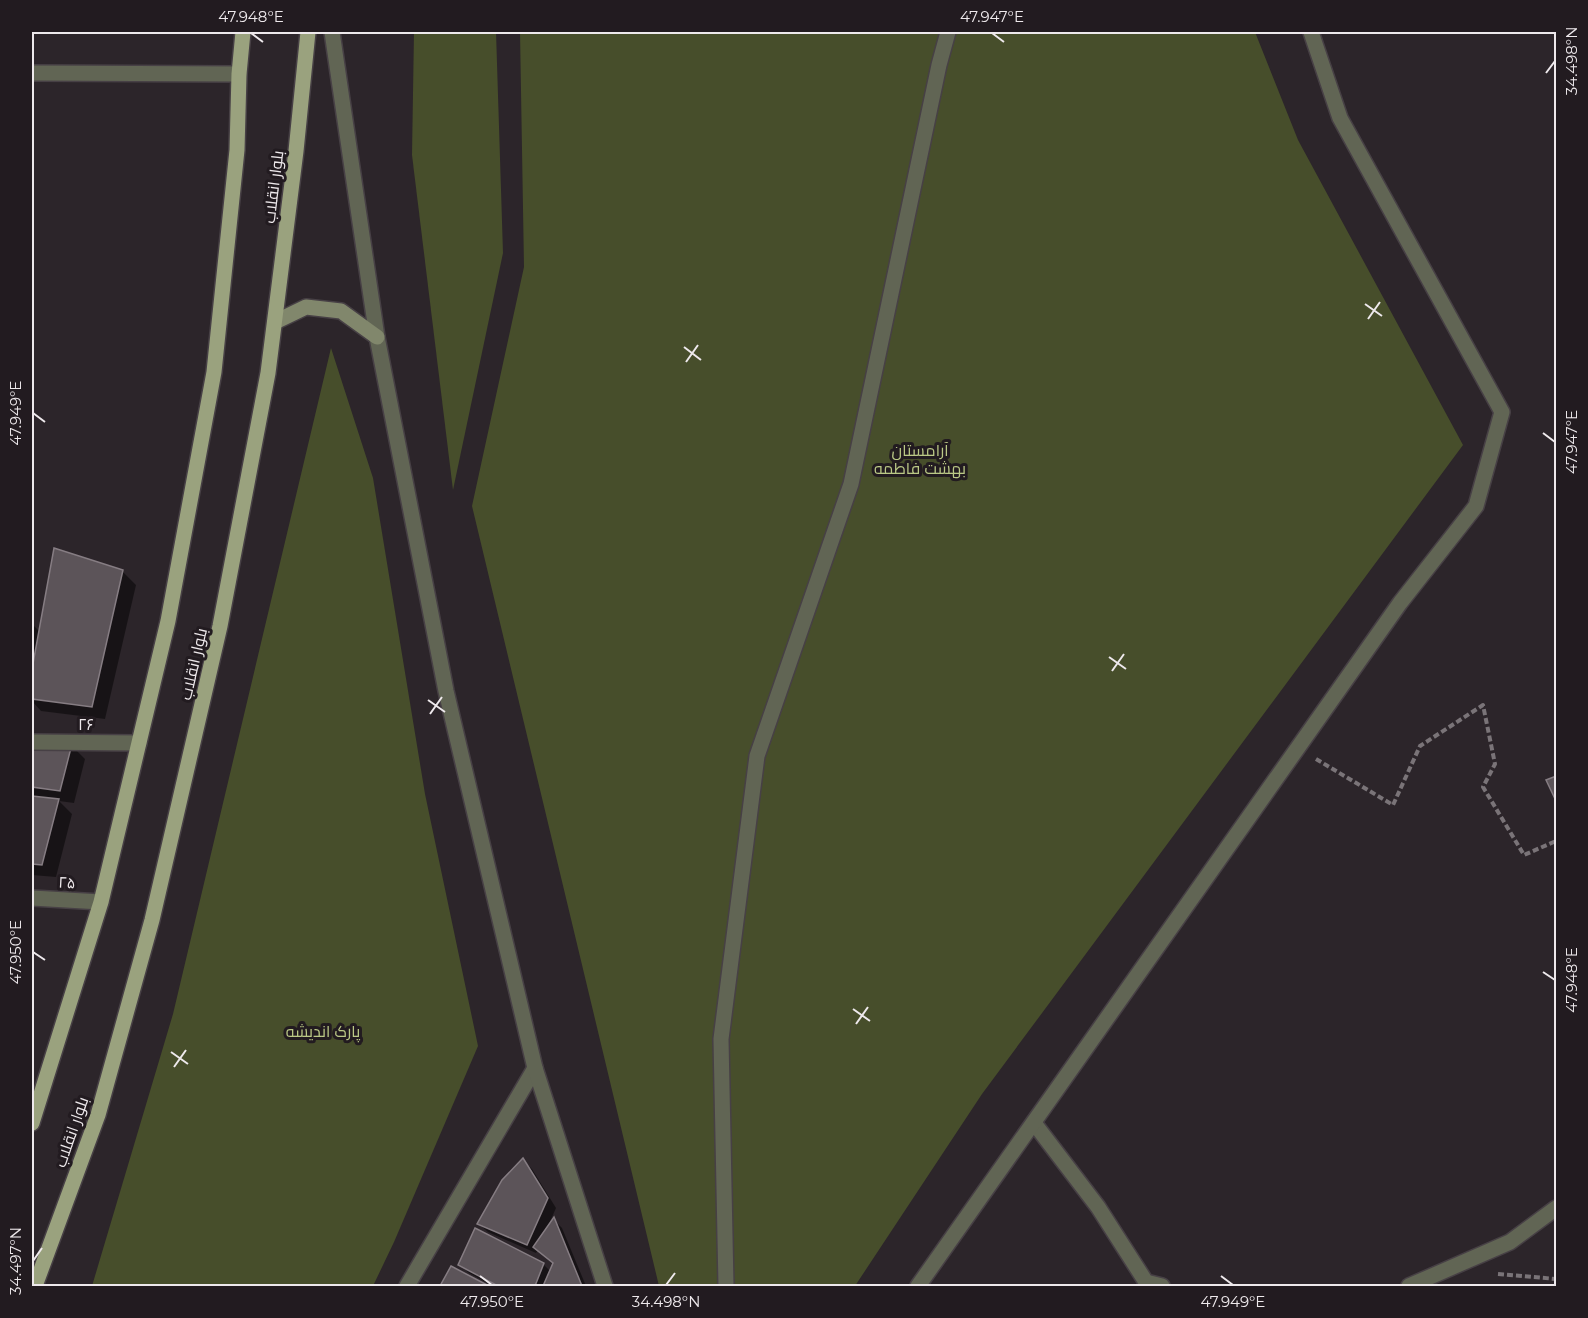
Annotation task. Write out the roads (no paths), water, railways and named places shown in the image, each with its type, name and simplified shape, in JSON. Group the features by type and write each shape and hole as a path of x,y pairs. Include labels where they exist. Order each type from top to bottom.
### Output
{"main road":[{"name":"بلوار انقلاب","path":"33,1113 101,902 168,621 214,372 237,150 239,74 243,32"},
{"name":"بلوار انقلاب","path":"35,1287 98,1115 152,920 220,626 268,372 296,151 308,32"},
{"path":"275,322 306,307 342,311 377,337"}],"street":[{"path":"332,32 377,337 446,691 535,1068 605,1287"},
{"path":"726,1287 721,1039 757,756 851,484 939,65 948,32"},
{"path":"918,1287 1400,603 1476,506 1502,412 1340,118 1311,32"},
{"path":"32,73 239,74"},
{"name":"۲۶","path":"32,742 139,743"},
{"name":"۲۵","path":"32,898 101,902"},
{"path":"407,1287 535,1068"},
{"path":"1034,1123 1098,1207 1146,1282 1162,1287"},
{"path":"1408,1287 1510,1242 1557,1208"}],"park label":[{"name":"آرامستان بهشت فاطمه","path":"920,459"},
{"name":"پارک اندیشه","path":"323,1031"}]}
